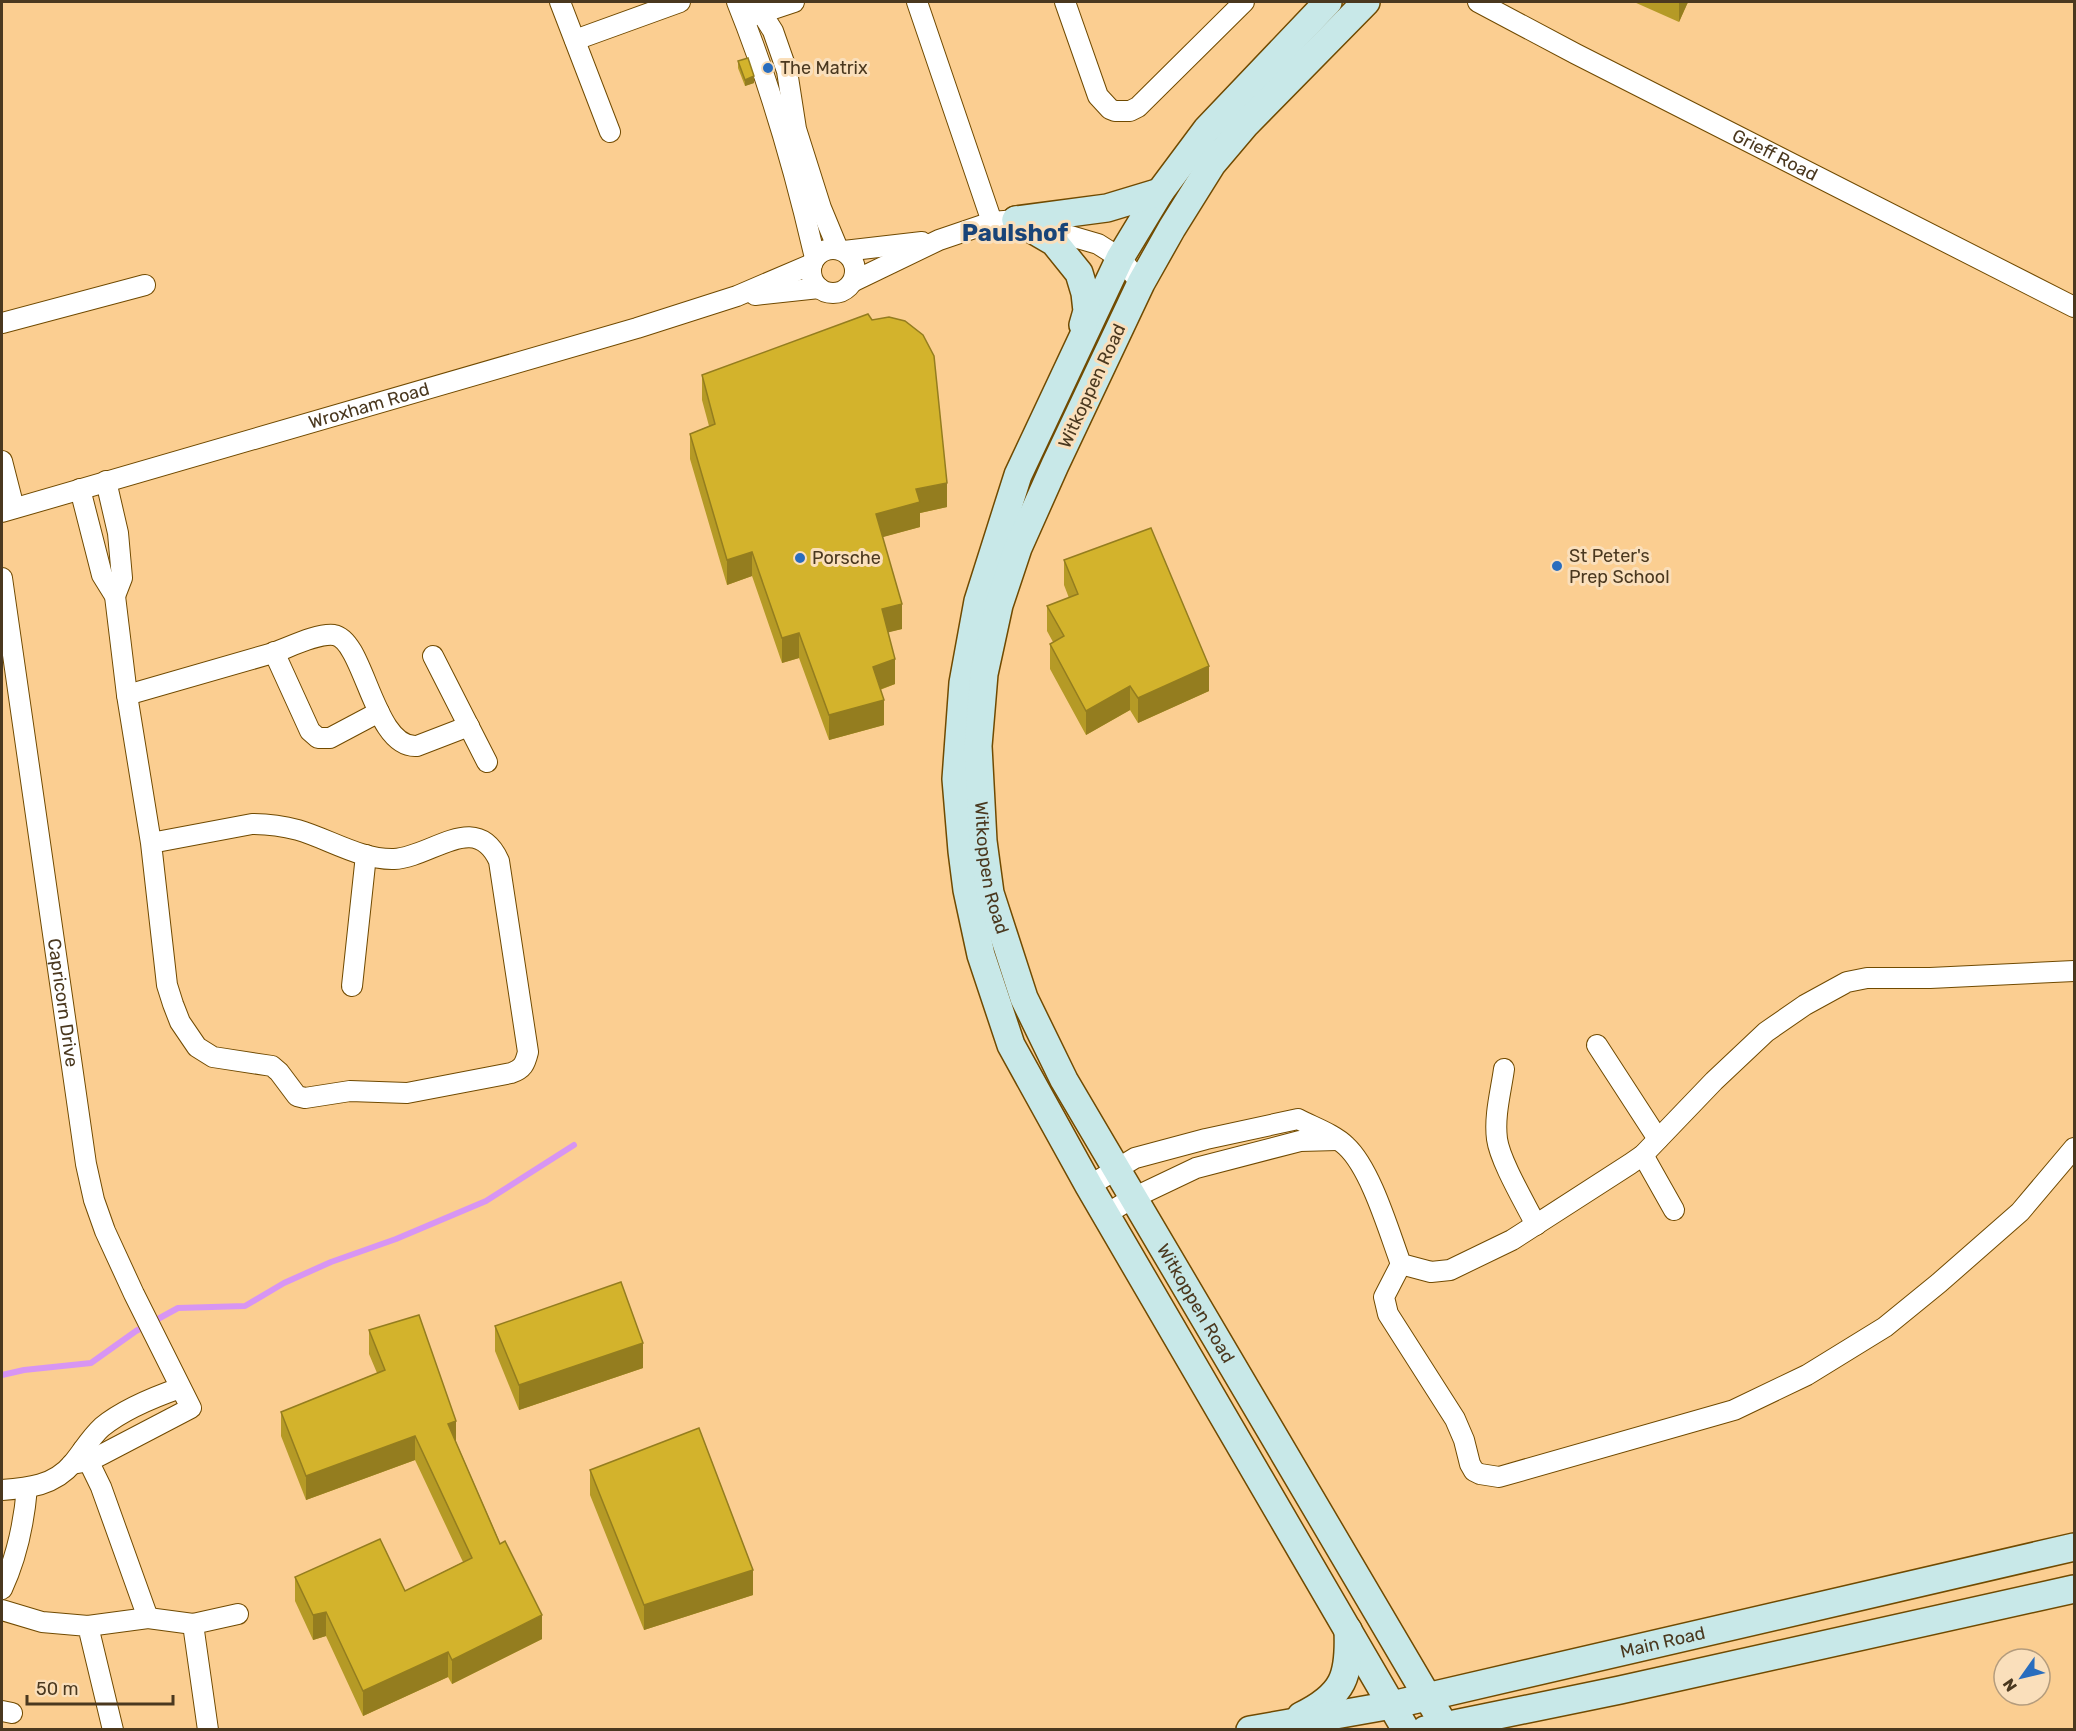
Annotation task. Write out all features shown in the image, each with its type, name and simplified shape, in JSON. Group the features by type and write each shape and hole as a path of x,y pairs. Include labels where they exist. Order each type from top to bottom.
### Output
{"main road":[{"name":"Witkoppen Road","path":"1328,2 1207,129 1160,192 1120,258 1018,475 978,601 963,683 957,779 967,890 981,955 1011,1045 1089,1186 1248,1462 1406,1730"},
{"name":"Witkoppen Road","path":"1366,2 1245,125 1212,164 1141,283 1059,454 1018,548 999,605 984,674 978,746 983,841 990,893 1024,998 1064,1080 1428,1695 1439,1728"},
{"path":"1004,221 1107,208 1160,192"},
{"path":"1004,221 1054,242 1079,273 1087,311 1072,361"},
{"name":"Main Road","path":"1250,1730 1392,1705 2074,1547"},
{"name":"Main Road","path":"1439,1728 2074,1589"},
{"path":"1286,1723 1320,1706 1339,1687 1348,1666 1348,1630"}],"street":[{"path":"560,2 610,132"},
{"path":"575,40 680,2"},
{"path":"746,8 794,2"},
{"path":"917,2 1004,221"},
{"path":"1065,2 1098,96 1110,109 1122,112 1138,107 1223,10 1244,2"},
{"name":"Grieff Road","path":"1478,2 2074,307"},
{"path":"746,8 773,31 784,61 794,104 796,129 821,208 841,250 849,255 855,265 854,281"},
{"path":"746,8 805,214 813,261 812,277 819,288 836,293 846,289 854,281 939,240 1004,221 1098,243 1120,258 1141,283"},
{"path":"813,261 825,250 939,240"},
{"name":"Wroxham Road","path":"8,510 637,328 737,297 813,261"},
{"path":"2,323 145,285"},
{"name":"Wroxham Road","path":"737,297 819,288"},
{"path":"2,461 8,510"},
{"path":"106,481 118,533 122,578 115,596"},
{"path":"80,489 102,575 115,596 127,695 151,843 167,985 180,1022 197,1047 213,1057 272,1066 297,1096 304,1098 350,1091 407,1093 511,1073 521,1069 526,1062 528,1052 504,885 495,851 481,838 468,836 402,858 366,855 298,830 267,824 252,824 151,843"},
{"name":"Capricorn Drive","path":"2,578 86,1164 94,1200 134,1294 191,1408 81,1458"},
{"path":"127,695 274,652 322,635 336,635 348,643 380,712 397,740 410,747 417,746 469,726"},
{"path":"274,652 310,731 318,738 330,738 380,712"},
{"path":"433,656 487,762"},
{"path":"352,986 366,855"},
{"path":"1401,1264 1431,1272 1450,1270 1512,1240 1536,1225 1642,1155 1766,1032 1805,1005 1847,982 1867,978 1930,978 2074,971"},
{"path":"1597,1045 1658,1139"},
{"path":"1504,1069 1496,1123 1497,1141 1536,1225"},
{"path":"1089,1186 1135,1158 1250,1128 1298,1119 1347,1146 1356,1157 1375,1193 1401,1264 1384,1297 1388,1314 1455,1419 1474,1471 1499,1477 1734,1410 1807,1375 1885,1327 1939,1283 2020,1212 2074,1148"},
{"path":"1250,1128 1253,1153"},
{"path":"1106,1214 1133,1198 1196,1168 1300,1141 1337,1140"},
{"path":"1642,1155 1674,1210"},
{"path":"2,1490 27,1488 45,1483 81,1458 93,1436 114,1419 165,1393 180,1388"},
{"path":"81,1458 118,1532 148,1618"},
{"path":"2,1589 18,1547 27,1488"},
{"path":"2,1610 42,1622 87,1626 148,1618 193,1624 238,1614"},
{"path":"193,1624 208,1730"},
{"path":"87,1626 113,1730"}],"building":[{"path":"748,58 754,76 745,80 738,61"},
{"name":"Porsche","path":"868,314 872,320 889,317 905,321 923,335 934,356 947,483 916,489 920,502 876,514 902,604 882,609 895,659 873,667 884,700 829,715 799,633 782,638 752,552 727,560 690,434 715,424 702,375"},
{"path":"1151,528 1209,666 1138,698 1130,686 1086,711 1050,644 1064,636 1047,606 1078,594 1064,560"},
{"path":"621,1282 643,1343 519,1385 495,1326"},
{"path":"419,1315 456,1421 448,1424 500,1544 505,1541 542,1615 452,1660 448,1652 363,1691 326,1612 313,1615 295,1577 380,1539 405,1591 472,1558 415,1436 306,1476 281,1412 385,1370 369,1330"},
{"path":"699,1428 753,1570 644,1605 590,1470"}],"waterway":[{"path":"2,1375 24,1370 91,1363 136,1331 178,1308 245,1306 284,1283 331,1262 396,1239 486,1201 574,1145"}],"place":[{"name":"The Matrix","path":"768,68"},
{"name":"Porsche","path":"800,558"},
{"name":"St Peter's Prep School","path":"1557,566"}],"district":[{"name":"Paulshof","path":"1015,233"}]}
